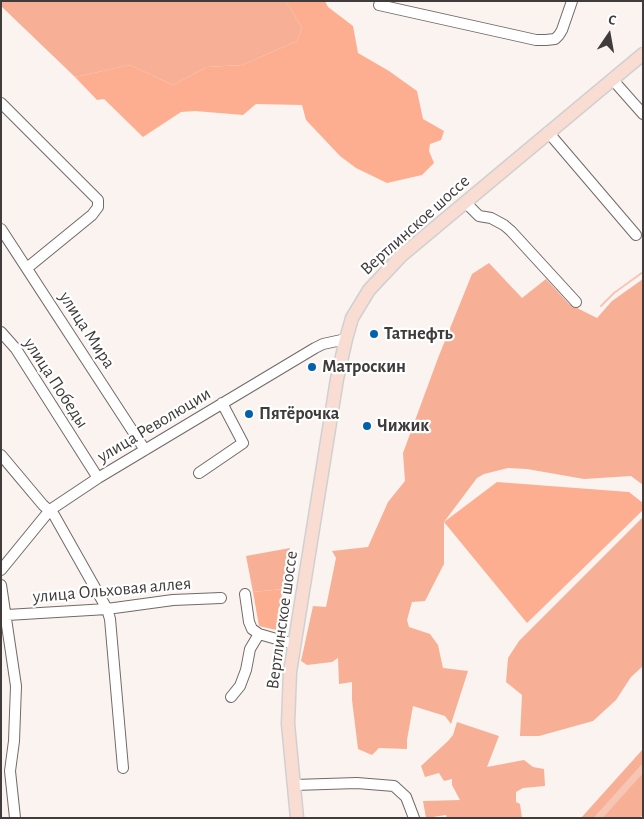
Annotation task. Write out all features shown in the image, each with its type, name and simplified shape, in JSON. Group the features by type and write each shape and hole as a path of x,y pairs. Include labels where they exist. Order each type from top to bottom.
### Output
{"main road":[{"name":"Вертлинское шоссе","path":"297,818 288,724 288,702 294,644 336,389 346,339 356,311 376,282 401,256 643,54"}],"street":[{"path":"379,5 536,40 546,40 555,39 559,35 572,1"},
{"path":"612,79 643,114"},
{"path":"1,103 98,200 98,207 92,215 27,268"},
{"path":"548,132 636,235"},
{"path":"465,202 479,216 491,218 504,224 576,302"},
{"name":"улица Мира","path":"1,229 145,450"},
{"name":"улица Победы","path":"1,332 16,349 98,478"},
{"name":"улица Революции","path":"1,570 50,510 98,478 315,348 323,344 346,339"},
{"path":"199,473 243,443 222,403"},
{"path":"1,455 54,515 107,609 110,619 123,768"},
{"path":"1,585 7,615 16,686 14,741 10,771 15,818"},
{"path":"246,594 249,622 252,629 259,634 294,644"},
{"name":"улица Ольховая аллея","path":"7,615 107,609 173,600 221,598"},
{"path":"231,697 240,686 246,670 250,649 259,634"},
{"path":"294,784 357,783 394,786 406,797 414,818"}],"shaded area":[{"path":"1,1 286,1 302,28 297,41 242,65 207,67 173,85 130,65 75,77 1,6"},
{"path":"286,1 325,1 328,7 353,26 358,53 389,71 417,91 423,119 444,131 441,140 430,144 429,151 434,163 422,175 387,183 356,168 340,156 306,120 302,105 256,104 243,115 195,111 181,112 143,137 104,99 97,100 75,77 130,65 173,85 207,67 242,65 297,41 302,28"},
{"path":"489,263 522,298 546,279 569,304 597,318 612,301 643,279 643,485 631,476 584,479 527,469 508,468 484,474 477,478 444,522 444,564 425,601 412,602 407,620 409,627 430,634 438,645 443,668 468,671 451,724 445,716 413,706 407,749 379,748 372,755 358,749 352,700 352,682 339,684 338,658 332,662 307,665 301,661 313,606 326,607 336,558 332,551 368,547 388,502 405,481 403,453 438,358 472,274"},
{"path":"497,482 629,492 643,503 643,510 527,623 444,522"},
{"path":"643,517 643,666 631,677 616,700 593,721 539,736 520,736 522,695 506,682 508,658 519,641"},
{"path":"290,548 283,589 253,592 246,556"},
{"path":"283,589 276,630 259,626 253,592"},
{"path":"457,722 499,736 487,767 524,760 533,767 544,769 545,786 523,788 516,792 516,802 520,804 522,818 447,818 446,815 426,818 423,801 460,800 452,785 452,779 444,781 439,773 425,777 421,766 453,735"},
{"path":"643,749 643,814 640,818 581,818"}],"waterway":[{"path":"601,306 614,293 643,272"},
{"path":"598,818 643,768"}],"place":[{"name":"Татнефть","path":"374,334"},
{"name":"Матроскин","path":"312,367"},
{"name":"Пятёрочка","path":"249,414"},
{"name":"Чижик","path":"367,426"}]}
